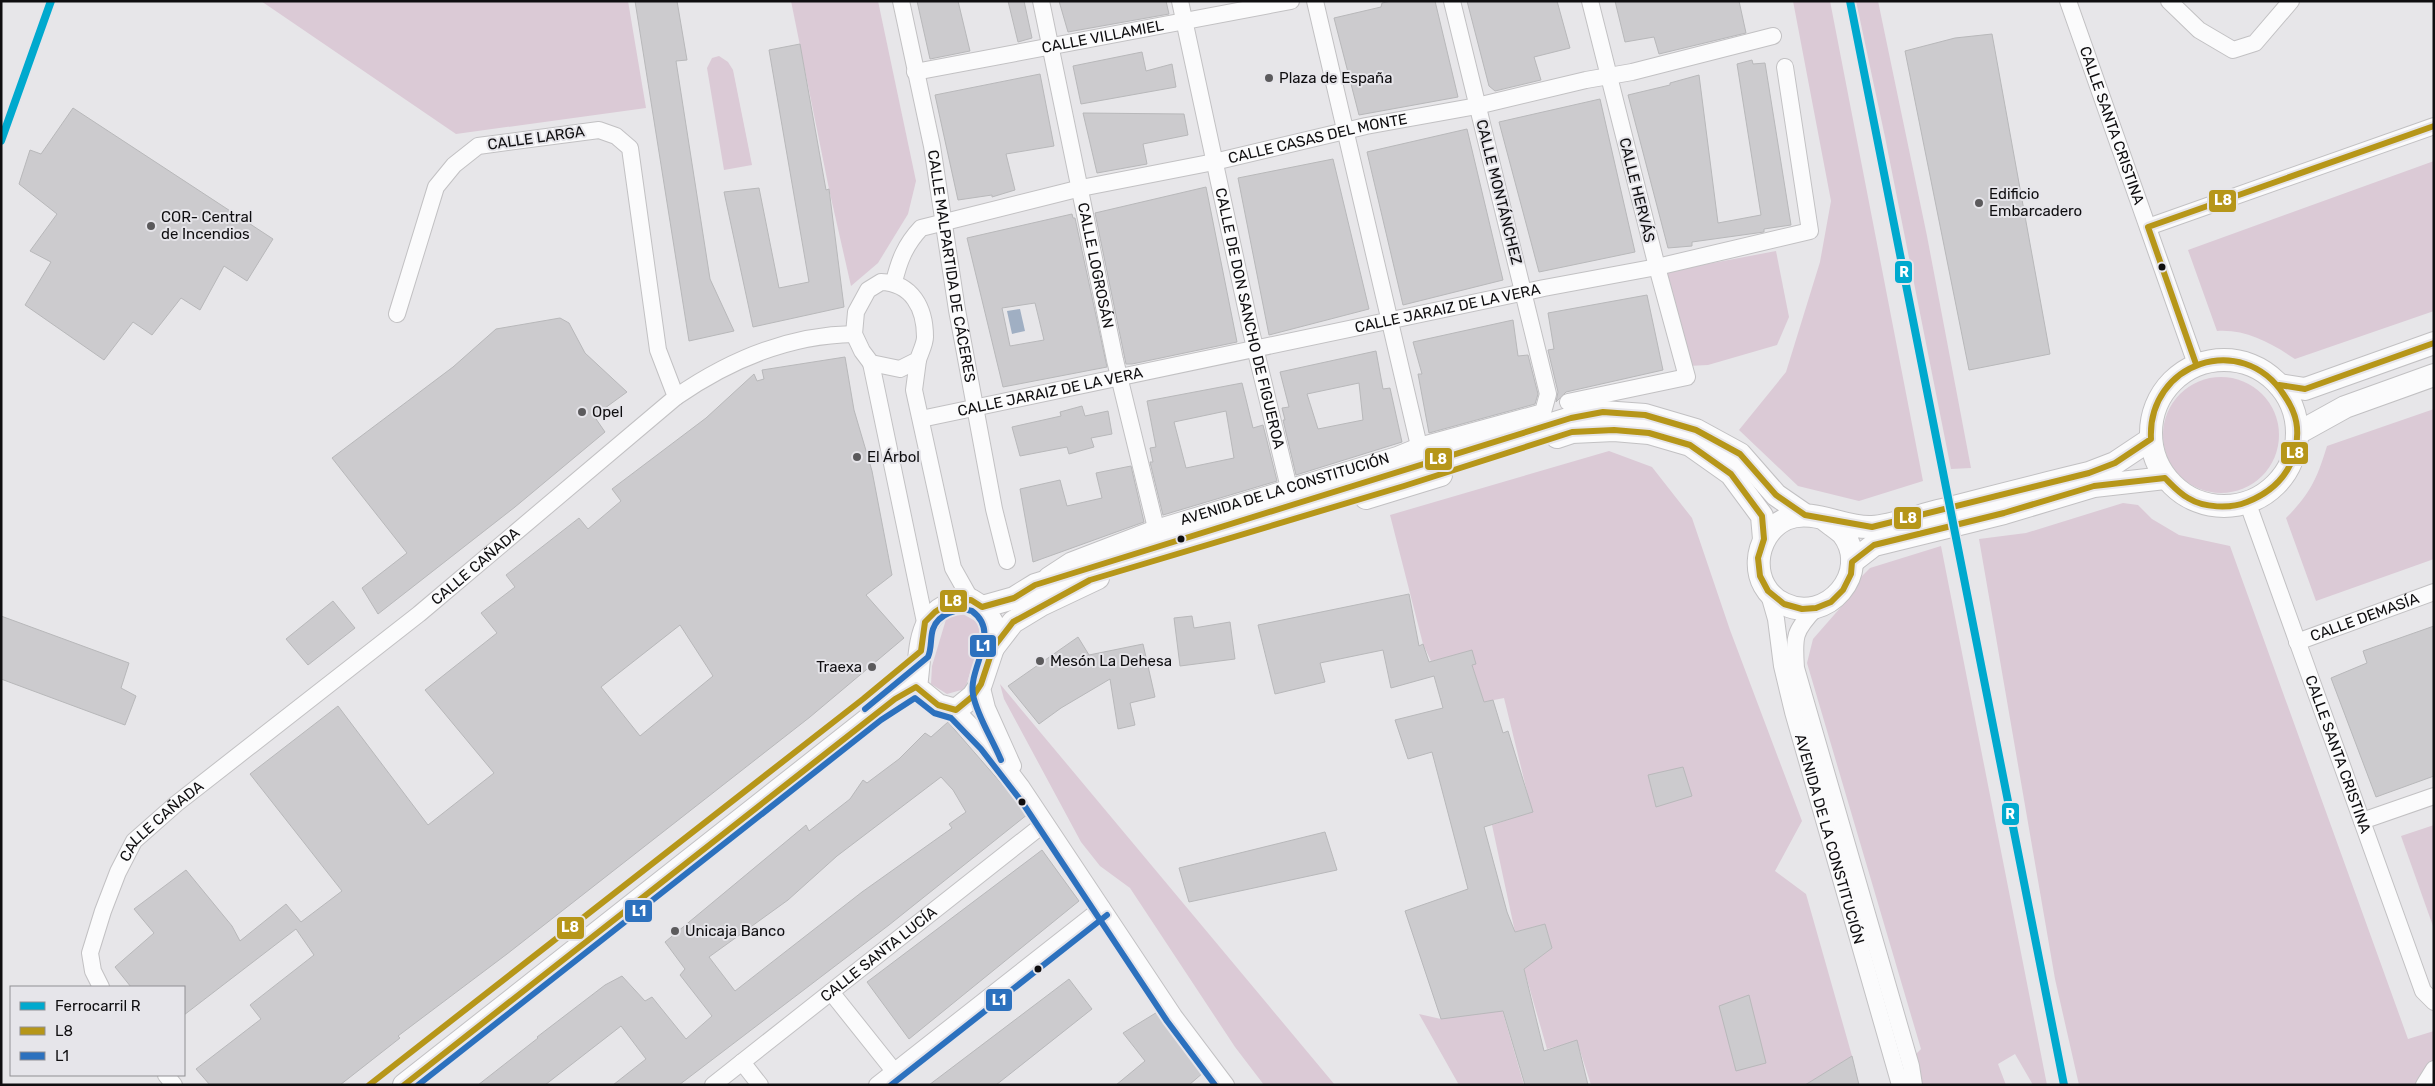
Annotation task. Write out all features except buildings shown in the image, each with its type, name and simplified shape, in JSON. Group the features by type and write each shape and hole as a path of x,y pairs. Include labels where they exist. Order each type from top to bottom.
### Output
{"main road":[{"path":"2279,385 2305,389 2434,343"},
{"path":"2223,359 2255,366 2279,385 2296,413 2298,433 2296,452 2284,478 2264,496 2248,504 2219,508 2190,499 2165,478 2153,458 2149,427 2159,396 2174,378 2196,364 2223,359"},
{"path":"2298,433 2344,407 2434,375"},
{"name":"AVENIDA DE LA CONSTITUCIÓN","path":"976,603 1014,598 1035,585 1571,418 1603,412 1645,415 1696,430 1740,454 1776,495 1815,517 1872,527 2089,473 2115,463 2151,439"},
{"name":"AVENIDA DE LA CONSTITUCIÓN","path":"993,648 1013,622 1090,580 1404,486 1572,432 1614,430 1648,433 1690,445 1731,474 1762,516 1764,538"},
{"path":"1852,562 1874,545 2004,513 2094,486 2165,478"},
{"path":"1815,517 1842,534 1850,550 1851,574 1843,590 1831,602 1816,608 1802,609 1784,604 1768,591 1760,576 1758,558 1764,538 1773,528 1787,518 1815,517"},
{"path":"404,1085 876,713 916,687 925,622 935,612 952,601 976,603 992,622 993,648 981,684 973,696 956,710 938,705 916,687"}],"street":[{"name":"CALLE MALPARTIDA DE CÁCERES","path":"901,1 932,146 957,310 994,509 1007,561"},
{"name":"CALLE LOGROSÁN","path":"1041,1 1082,188 1120,378 1156,528"},
{"name":"CALLE DE DON SANCHO DE FIGUEROA","path":"1180,1 1256,350 1289,488"},
{"name":"CALLE VILLAMIEL","path":"915,72 1292,1"},
{"path":"1316,1 1392,320 1419,446"},
{"name":"CALLE MONTÁNCHEZ","path":"1452,1 1548,394 1542,412"},
{"name":"CALLE HERVÁS","path":"1568,402 1687,377 1657,267 1590,1"},
{"name":"CALLE SANTA CRISTINA","path":"2068,1 2196,364"},
{"path":"2169,1 2199,30 2233,50 2255,43 2291,1"},
{"name":"CALLE CASAS DEL MONTE","path":"894,282 898,263 908,242 921,228 1082,188 1214,162 1346,130 1478,106 1632,72 1773,36"},
{"name":"CALLE JARAIZ DE LA VERA","path":"921,420 1524,292 1657,267 1810,230 1784,67"},
{"path":"2148,227 2434,126"},
{"name":"CALLE LARGA","path":"397,314 436,187 454,165 478,146 599,130 616,136 630,148 658,350 676,397"},
{"path":"925,622 871,363 862,351 854,334 856,312 868,290 881,282 894,282 910,292 922,313 925,338 918,360 914,390 953,568 976,603"},
{"name":"CALLE CAÑADA","path":"101,986 93,972 90,953 102,911 118,872 134,841 176,804 419,614 676,397 706,376 746,356 826,335 854,334"},
{"path":"871,363 900,369 918,360"},
{"name":"AVENIDA DE LA CONSTITUCIÓN","path":"1035,585 1070,561 1156,528 1419,446 1542,412"},
{"name":"CALLE SANTA CRISTINA","path":"2248,504 2423,991 2434,1002"},
{"name":"AVENIDA DE LA CONSTITUCIÓN","path":"1768,591 1776,619 1782,666 1793,712 1900,1085"},
{"name":"CALLE DEMASÍA","path":"2296,642 2434,592"},
{"name":"AVENIDA DE LA CONSTITUCIÓN","path":"1816,608 1802,622 1794,639 1796,668 1911,1066 1914,1085"},
{"path":"981,684 987,708 1001,736 1021,786"},
{"path":"956,710 988,743 1021,786 1174,1016 1226,1085"},
{"path":"2362,821 2434,796"},
{"name":"CALLE SANTA LUCÍA","path":"713,1085 1045,823"},
{"path":"877,1085 1102,908"},
{"path":"830,992 894,1071"},
{"path":"742,1062 760,1085"},
{"path":"2424,1085 2434,1069"}],"shaded area":[{"path":"261,1 628,1 646,108 456,134"},
{"path":"791,1 878,1 916,181 908,214 878,263 851,286 829,189"},
{"path":"1793,1 1830,1 1923,481 1859,501 1798,486 1739,430 1786,372 1820,262 1831,201"},
{"path":"1856,1 1878,1 1927,236 1971,468 1951,469"},
{"path":"719,56 728,62 733,70 752,165 724,170 707,68 712,58"},
{"path":"2434,161 2434,311 2295,359 2258,338 2238,332 2217,331 2188,250"},
{"path":"1776,251 1789,317 1777,345 1708,365 1688,366 1665,272"},
{"path":"2221,377 2243,381 2262,394 2275,413 2279,435 2275,457 2262,476 2243,489 2221,493 2199,489 2180,476 2167,457 2163,435 2167,413 2180,394 2199,381"},
{"path":"2434,409 2434,559 2316,601 2286,518 2312,485 2327,446"},
{"path":"1609,451 1652,467 1692,518 1730,630 1802,821 1775,871 1806,894 1852,1056 1805,1085 1591,1085 1577,1041 1547,1049 1524,969 1552,948 1545,924 1515,932 1492,825 1532,812 1504,698 1484,702 1468,652 1431,661 1423,644 1390,515"},
{"path":"2123,503 2138,505 2152,519 2179,535 2230,546 2408,1039 2434,1031 2434,1085 2079,1085 2055,979 1979,539 2026,533"},
{"path":"1941,546 2047,1085 2033,1085 2015,1054 1998,1064 2006,1085 1923,1085 1915,1055 1921,1049 1807,663 1813,639 1855,591 1861,577 1870,568"},
{"path":"961,613 979,623 980,642 965,689 947,694 931,684 932,666 947,616"},
{"path":"1000,684 1335,1085 1264,1085 1235,1047 1130,888 1100,866 1081,842 1004,699"},
{"path":"2434,825 2434,929 2401,836"},
{"path":"1501,1006 1524,1085 1459,1085 1419,1014 1441,1019"}],"water":[{"path":"1020,309 1025,331 1012,334 1007,311"}],"rail line":[{"name":"R","path":"1,141 51,1"},
{"name":"R","path":"1850,1 2064,1085"}],"transit line":[{"name":"L8","path":"2196,364 2148,227 2434,126"},
{"name":"L8","path":"2279,385 2305,389 2434,343"},
{"name":"L8","path":"369,1085 863,699 921,651 925,622 935,612 952,601 971,600 982,607 1014,598 1035,585 1571,418 1603,412 1645,415 1696,430 1740,454 1776,495 1805,515 1872,527 2089,473 2115,463 2151,439 2154,413 2164,391 2180,375 2200,364 2222,360 2245,364 2266,375 2284,395 2295,415 2297,429 2295,452 2288,469 2270,489 2247,502 2233,506 2209,506 2202,504 2185,496 2165,478 2094,486 2004,513 1874,545 1852,562 1851,574 1843,590 1831,602 1816,608 1802,609 1784,604 1768,591 1760,576 1758,558 1764,539 1762,516 1731,474 1690,445 1649,433 1614,430 1572,432 1404,486 1090,580 1013,622 993,648 981,684 973,696 956,710 938,705 916,687 895,699 404,1085"},
{"name":"L1","path":"865,709 928,657 933,629 939,619 955,611 972,611 980,620 984,629 984,640 975,673 973,695 982,720 1001,760"},
{"name":"L1","path":"418,1085 881,720 915,698 934,713 951,718 981,749 1022,802 1167,1021 1215,1085"},
{"name":"L1","path":"891,1085 1107,915"}],"place":[{"name":"Plaza de España","path":"1269,78"},
{"name":"Edificio Embarcadero","path":"1979,203"},
{"name":"COR- Central de Incendios","path":"151,226"},
{"name":"Opel","path":"582,412"},
{"name":"El Árbol","path":"857,457"},
{"name":"Mesón La Dehesa","path":"1040,661"},
{"name":"Traexa","path":"872,667"},
{"name":"Unicaja Banco","path":"675,931"}]}
